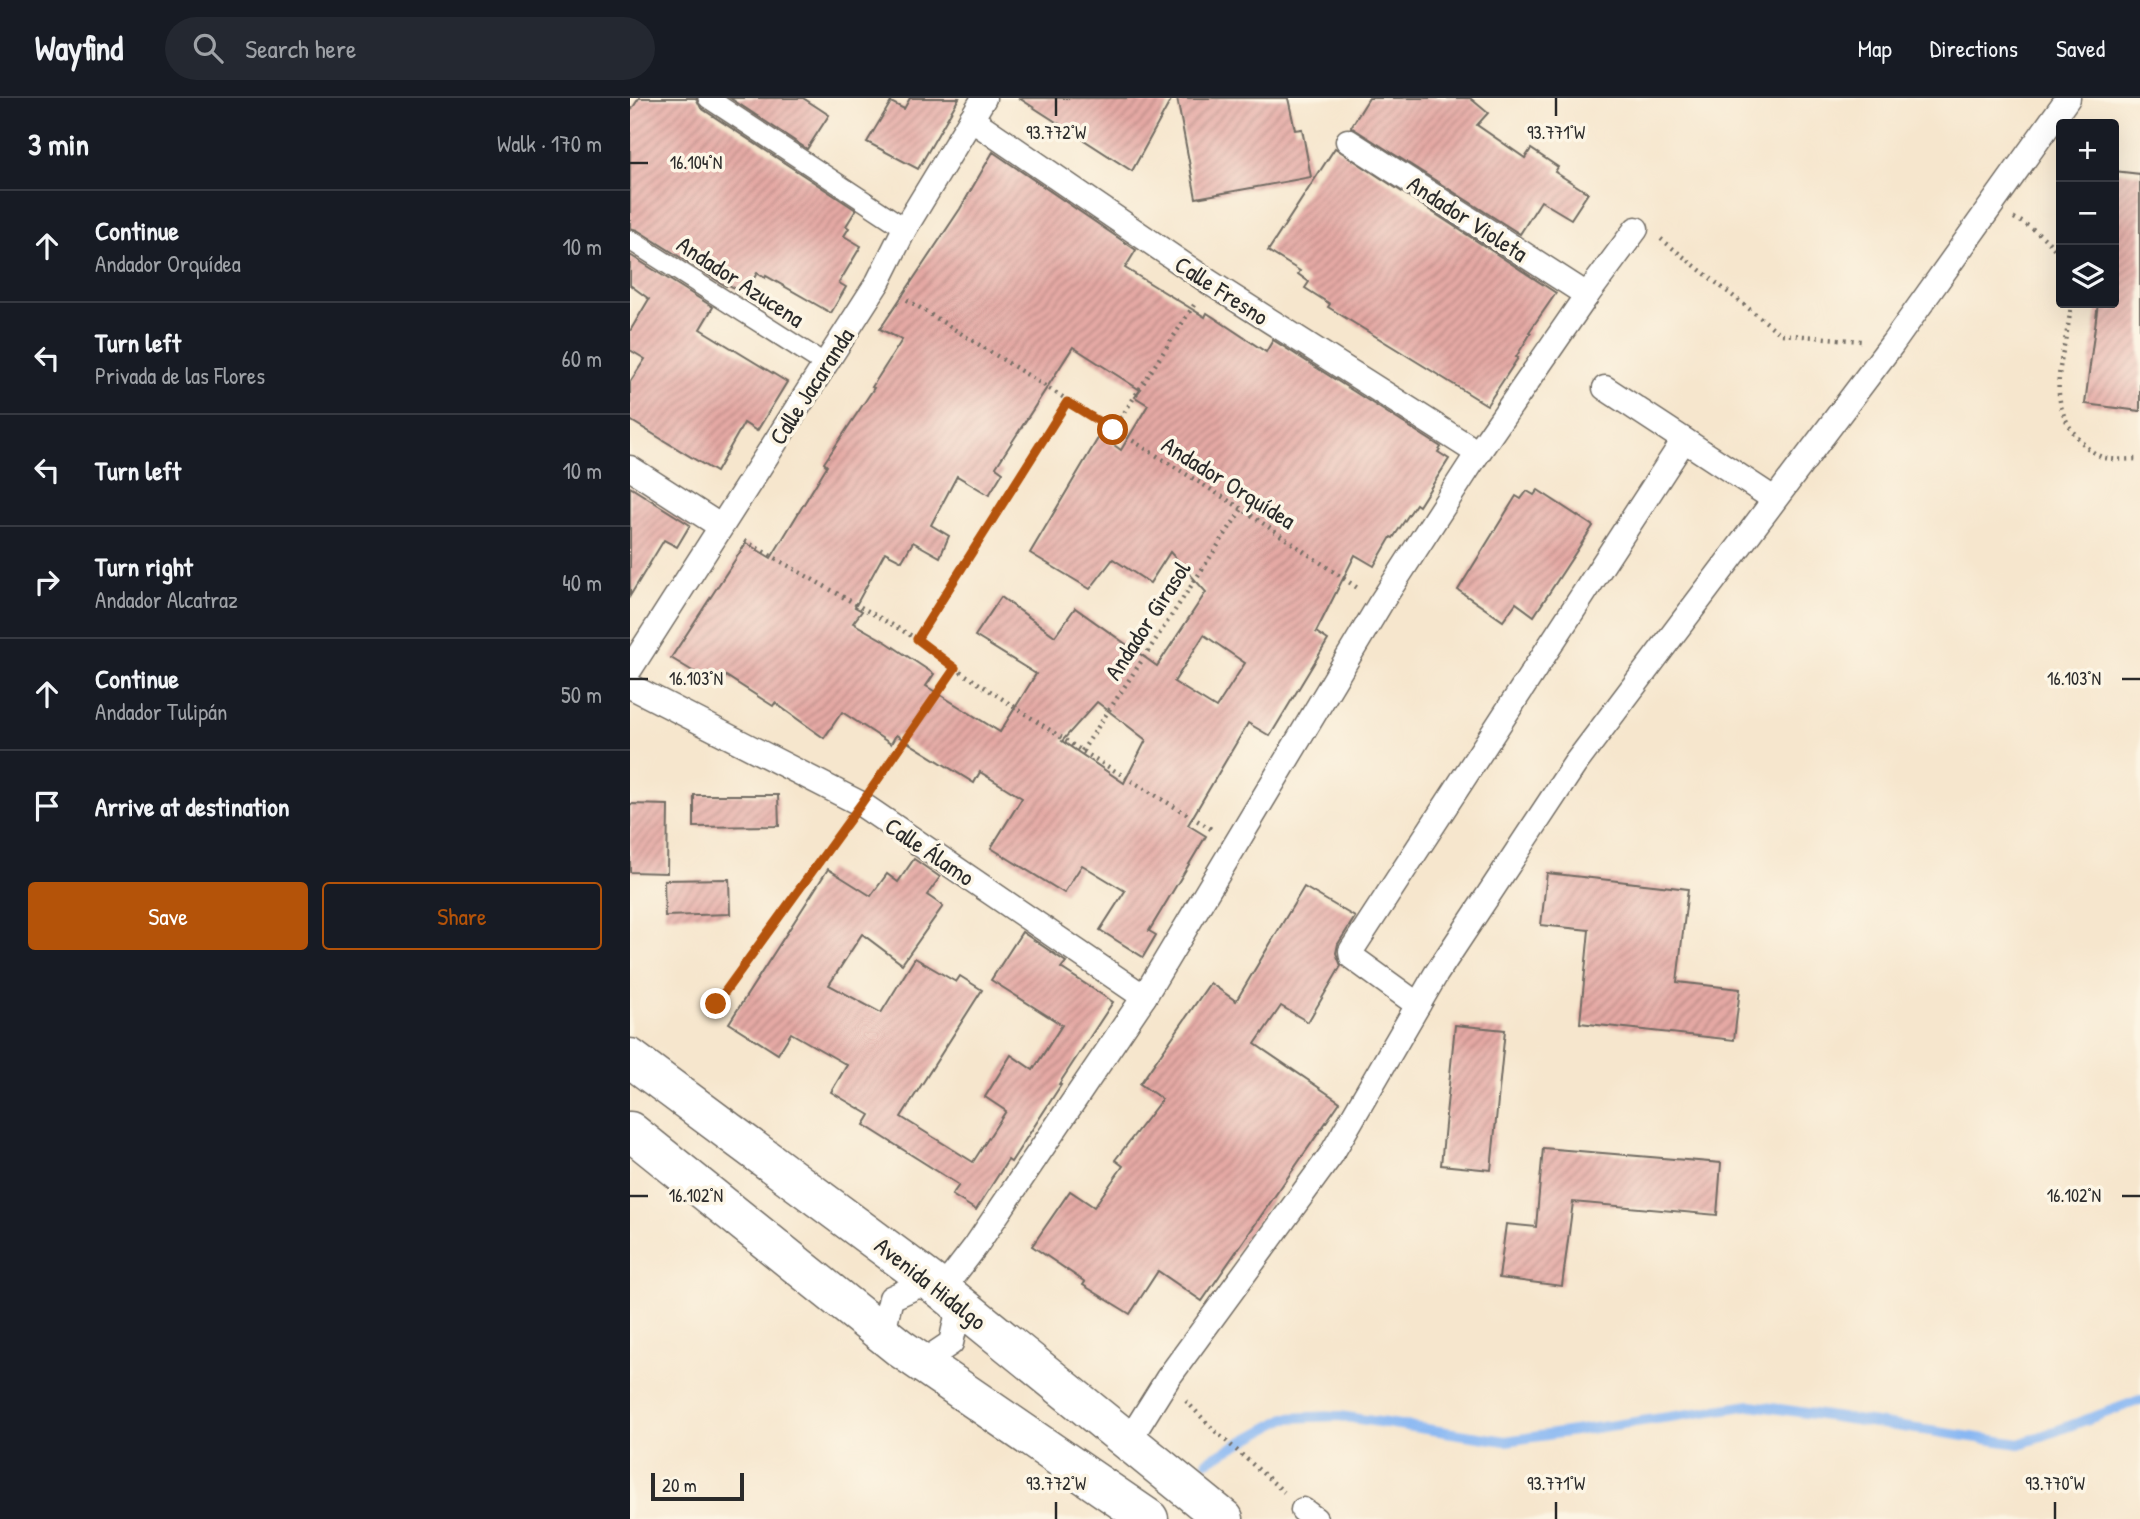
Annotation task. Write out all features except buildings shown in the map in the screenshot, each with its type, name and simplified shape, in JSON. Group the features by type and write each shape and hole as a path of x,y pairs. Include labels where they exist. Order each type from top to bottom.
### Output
{"main road":[{"name":"Avenida Hidalgo","path":"630,1058 942,1290 1224,1519"},
{"path":"630,1131 900,1348 1149,1519"}],"street":[{"path":"708,98 905,228"},
{"name":"Calle Jacaranda","path":"630,670 878,282 905,228 984,98"},
{"path":"1128,1442 1168,1378 1331,1155 1436,974 1575,764 1893,344 2067,98"},
{"name":"Calle Fresno","path":"971,119 1209,282 1478,453"},
{"name":"Andador Violeta","path":"1349,141 1587,295"},
{"path":"942,1290 975,1247 1144,997 1380,604 1478,453 1636,229"},
{"name":"Andador Azucena","path":"630,240 825,364"},
{"path":"1605,388 1774,499"},
{"path":"1418,1004 1353,957 1352,951 1684,440"},
{"path":"630,468 720,526"},
{"name":"Calle Álamo","path":"630,686 861,804 1144,997"},
{"path":"917,1286 942,1290 957,1316 951,1343 930,1357 900,1348 885,1323 891,1298 917,1286"}],"path":[{"path":"1988,209 2014,217 2034,228 2056,250"},
{"path":"1636,229 1651,231 1782,334 1893,344"},
{"name":"Andador Orquídea","path":"878,282 1242,509 1380,604"},
{"path":"1113,430 1209,282"},
{"path":"2071,308 2057,396 2064,420 2082,444 2103,458 2140,459"},
{"path":"917,639 1067,402"},
{"name":"Andador Girasol","path":"1082,751 1242,509"},
{"path":"720,526 917,639 955,668 1082,751 1235,844"},
{"path":"716,1004 861,804 955,668"},
{"path":"1168,1378 1179,1394 1216,1432 1271,1480"}],"waterway":[{"path":"1207,1461 1286,1418 1339,1416 1506,1441 1751,1405 2020,1444 2140,1400"}],"route":[{"path":"716,1004 861,804 955,668 917,639 1067,402 1113,430"}]}
